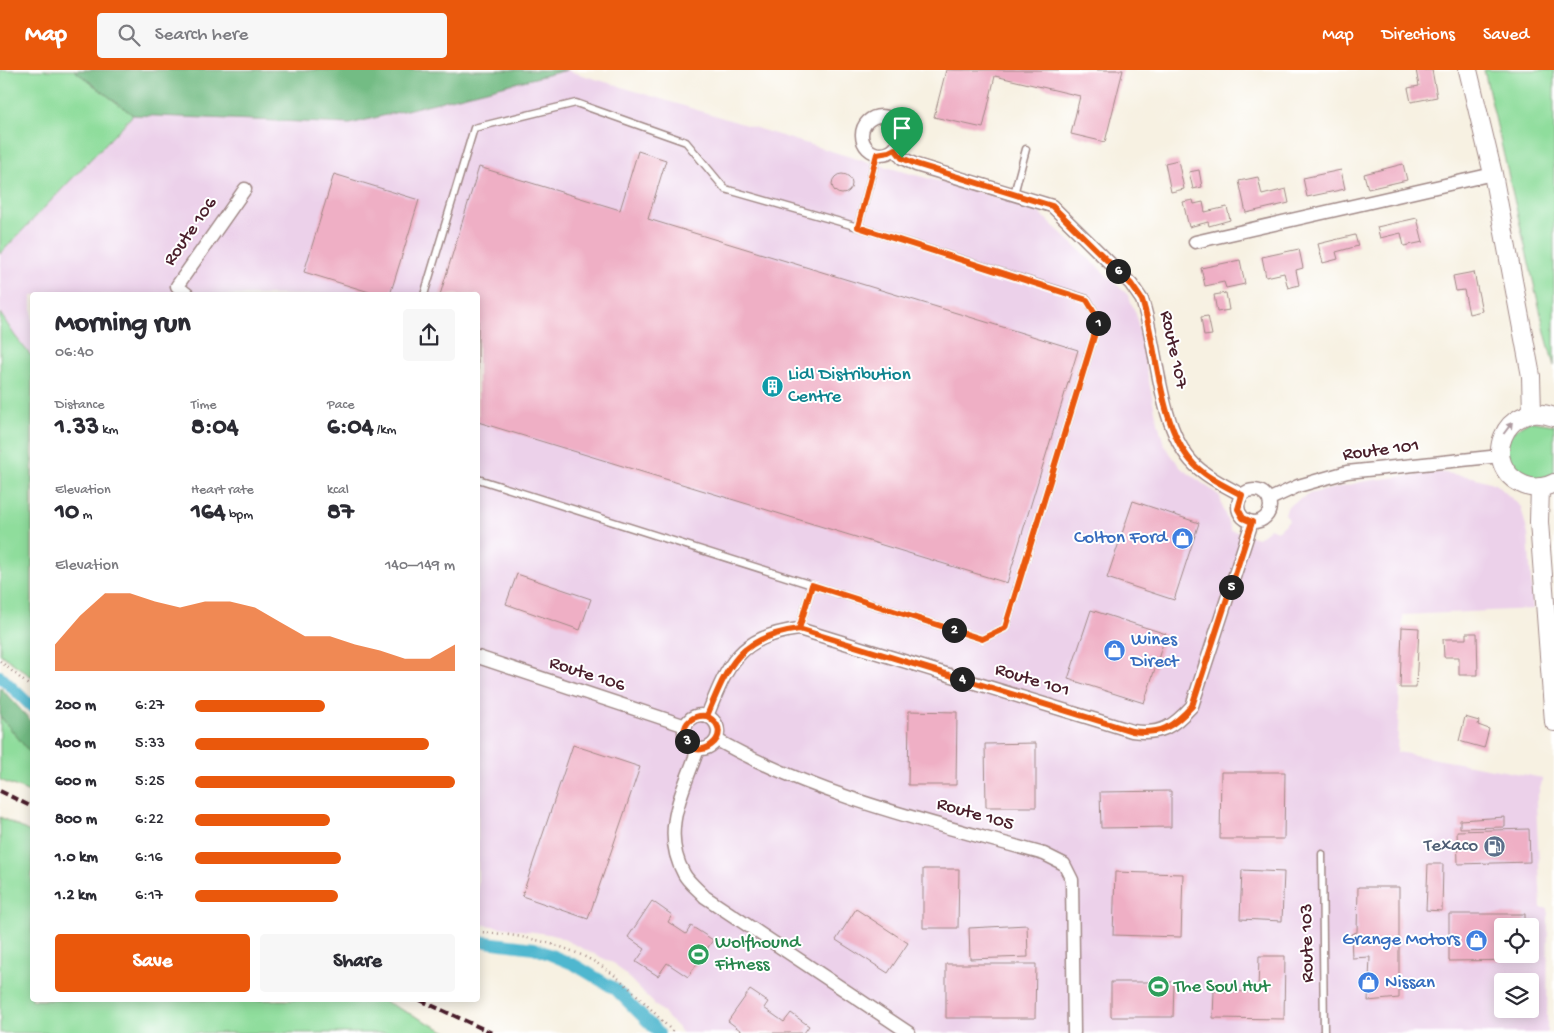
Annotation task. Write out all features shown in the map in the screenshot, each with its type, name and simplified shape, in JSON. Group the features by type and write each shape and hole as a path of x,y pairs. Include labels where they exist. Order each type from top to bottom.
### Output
{"main road":[{"path":"1468,70 1493,174 1531,376 1532,413"},
{"path":"1554,417 1545,413 1532,413 1521,416 1511,423 1504,433 1500,444 1500,456 1510,476 1518,482 1547,485 1539,522 1554,722"}],"street":[{"path":"876,116 889,117 898,126 900,138 895,149 877,154 866,147 862,135 866,123 876,116"},
{"name":"Route 107","path":"895,149 902,158 916,164 1052,206 1131,284 1142,300 1147,316 1168,416 1177,440 1191,462 1242,495"},
{"path":"1194,242 1493,174"},
{"name":"Route 106","path":"184,292 177,286 245,189"},
{"name":"Route 101","path":"1270,499 1298,486 1348,472 1500,456"},
{"path":"1251,489 1262,491 1270,499 1269,513 1262,520 1252,522 1243,518 1238,509 1242,495 1251,489"},
{"name":"Route 101","path":"707,716 725,671 746,647 777,632 799,629 1132,731 1151,734 1176,724 1192,706 1252,522"},
{"name":"Route 106","path":"480,659 686,726"},
{"path":"697,716 707,716 716,723 718,729 717,740 709,748 698,749 687,741 686,726 697,716"},
{"name":"Route 105","path":"717,740 737,751 839,795 1044,854 1064,864 1072,880 1074,1033"},
{"path":"698,749 673,820 674,851 685,876 705,897 910,1033"}],"lane":[{"path":"425,292 474,128 491,122 576,103 686,142 725,189 858,227 1087,300 1099,320 1005,628 982,639 480,480"},
{"path":"1014,194 1026,149"},
{"path":"858,227 877,154"},
{"path":"799,629 812,585"},
{"name":"Route 103","path":"1322,854 1324,1033"}],"path":[{"path":"0,661 30,686"},
{"path":"480,932 521,938 563,948 603,967 635,994 674,1033"}],"shaded area":[{"path":"566,70 857,159 1033,207 1128,295 1136,314 1154,407 1164,445 1181,468 1220,496 1231,530 1258,538 1270,528 1277,531 1289,520 1285,514 1288,506 1309,494 1365,481 1438,472 1473,477 1496,484 1521,507 1528,535 1533,609 1403,615 1397,752 1543,778 1536,802 1541,908 1548,908 1547,1033 683,1033 615,964 555,935 480,924 480,292 30,292 30,355 0,313 0,254 133,115 350,124"}],"green space":[{"path":"0,70 74,70 133,115 0,254"},
{"path":"74,70 567,70 350,124 133,115"},
{"path":"1484,70 1554,70 1554,366 1546,336"},
{"path":"0,313 30,355 30,676 0,654"},
{"path":"1529,421 1554,425 1554,474 1543,479 1533,479 1515,469 1507,451 1508,441 1513,432"},
{"path":"0,687 30,720 30,753 0,716"},
{"path":"0,716 30,753 30,792 0,780"},
{"path":"0,817 30,832 30,1002 386,1002 449,1033 0,1033"}],"building":[{"path":"946,70 1123,70 1105,142 1071,134 1080,96 995,76 983,128 934,117"},
{"path":"1416,70 1432,70 1437,97 1411,102 1408,88 1419,86"},
{"name":"Lidl Distribution Centre","path":"638,151 666,160 648,219 1078,350 1007,583 480,423 480,292 441,292 479,167 620,210"},
{"path":"1178,160 1184,189 1171,192 1165,163"},
{"path":"1403,164 1407,180 1368,189 1364,174"},
{"path":"1199,170 1202,187 1193,189 1189,172"},
{"path":"1341,170 1345,189 1307,197 1303,178"},
{"path":"334,174 419,200 391,292 369,292 304,272"},
{"path":"842,174 849,177 852,184 849,191 842,194 835,191 832,184 835,177"},
{"path":"1258,177 1262,195 1286,189 1289,203 1246,213 1239,181"},
{"path":"1193,200 1194,204 1203,202 1205,212 1227,207 1230,220 1209,226 1208,222 1189,227 1183,202"},
{"path":"1417,218 1423,242 1404,246 1401,233 1380,238 1377,227"},
{"path":"1355,235 1358,246 1336,252 1338,259 1323,263 1318,244"},
{"path":"1299,249 1303,268 1296,270 1299,285 1288,288 1284,273 1266,277 1262,257"},
{"path":"1240,260 1245,284 1226,288 1224,282 1205,286 1201,268"},
{"path":"1474,272 1482,311 1469,314 1464,290 1456,291 1453,276"},
{"path":"1226,293 1229,310 1217,312 1214,295"},
{"path":"1208,316 1212,335 1204,336 1201,317"},
{"path":"1133,501 1199,523 1174,600 1107,578"},
{"path":"517,574 591,599 580,630 506,604"},
{"path":"1091,610 1166,634 1144,703 1068,679"},
{"path":"1402,627 1419,628 1416,688 1400,688"},
{"path":"1466,633 1477,633 1478,675 1459,675 1459,657 1444,657 1443,639 1466,639"},
{"path":"909,711 957,712 956,785 908,785"},
{"path":"1465,717 1479,721 1478,725 1489,729 1484,748 1459,741"},
{"path":"1036,743 1036,807 986,807 985,744"},
{"path":"573,745 640,767 588,919 522,896"},
{"path":"1221,772 1285,772 1284,839 1220,839"},
{"path":"1171,791 1171,827 1101,828 1100,792"},
{"path":"1505,817 1505,827 1460,828 1460,820"},
{"path":"1529,829 1530,862 1458,864 1457,831"},
{"path":"1428,864 1443,864 1442,911 1426,910"},
{"path":"923,869 959,869 958,928 923,928"},
{"path":"1242,870 1284,872 1282,921 1240,919"},
{"path":"1115,872 1183,874 1181,937 1113,935"},
{"path":"1358,887 1399,887 1399,998 1368,1001 1370,957 1352,958 1351,934 1357,932"},
{"path":"652,901 672,915 668,922 686,934 691,926 713,940 688,977 667,963 658,976 636,962 645,949 628,937"},
{"path":"856,909 908,943 888,973 836,940"},
{"name":"Grange Motors","path":"1449,914 1525,914 1525,918 1494,918 1494,960 1449,961"},
{"path":"1027,925 1028,957 970,959 969,928"},
{"path":"1259,956 1285,956 1284,1019 1213,1018 1214,991 1258,992"},
{"path":"946,964 1036,964 1035,1018 946,1018"},
{"path":"1111,982 1174,982 1173,1017 1111,1017"},
{"path":"750,990 768,1002 764,1008 784,1022 791,1013 809,1026 804,1033 744,1033 728,1021"}],"waterway":[{"path":"0,676 30,705"},
{"path":"480,941 534,948 575,965 615,989 659,1033"}],"railway":[{"path":"0,791 30,806"},
{"path":"424,1002 492,1033"}],"place":[{"name":"Lidl Distribution Centre","path":"772,386"},
{"name":"Colton Ford","path":"1183,538"},
{"name":"Wines Direct","path":"1115,651"},
{"name":"Texaco","path":"1494,846"},
{"name":"Grange Motors","path":"1476,940"},
{"name":"Wolfhound Fitness","path":"699,954"},
{"name":"Nissan","path":"1369,983"},
{"name":"The Soul Hut","path":"1158,987"}],"route":[{"path":"902,158 895,149 883,154 877,154 858,227 1087,300 1099,320 1005,628 982,639 812,585 799,629 777,632 746,647 725,671 707,716 697,716 688,722 685,731 687,741 698,749 704,749 709,748 717,740 718,729 716,723 707,716 725,671 746,647 777,632 799,629 1132,731 1151,734 1176,724 1192,706 1252,522 1243,518 1238,509 1239,499 1242,495 1191,462 1177,440 1168,416 1147,316 1142,300 1131,284 1052,206 902,158"}]}
